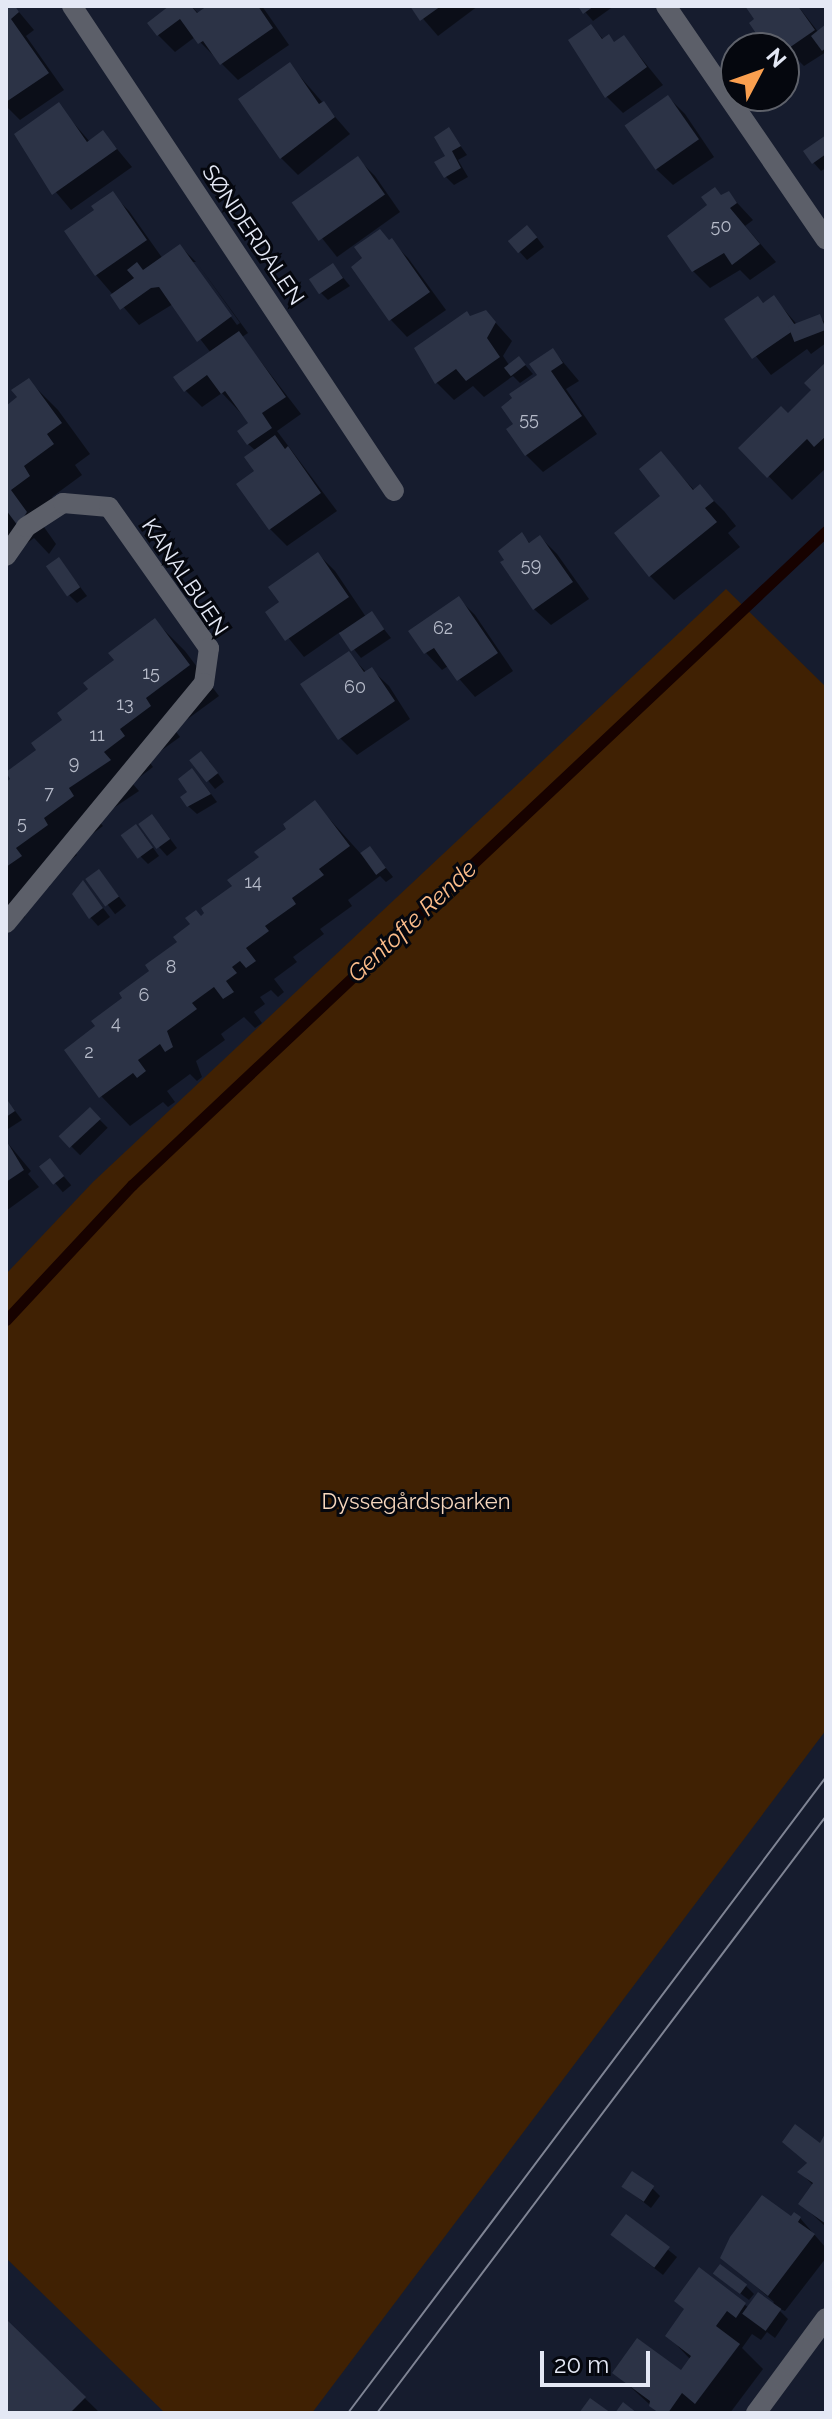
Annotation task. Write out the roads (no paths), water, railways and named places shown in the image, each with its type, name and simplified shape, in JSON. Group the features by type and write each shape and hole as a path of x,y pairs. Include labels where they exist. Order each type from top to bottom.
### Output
{"street":[{"name":"SØNDERDALEN","path":"72,6 394,491"},
{"path":"666,6 826,240"},
{"name":"KANALBUEN","path":"6,556 26,527 63,503 109,507 209,648 204,683 6,923"},
{"path":"756,2413 826,2318"}],"waterway":[{"name":"Gentofte Rende","path":"6,1320 132,1185 826,531"}],"tram line":[{"path":"348,2413 826,1777"},
{"path":"377,2413 826,1816"}],"park label":[{"name":"Dyssegårdsparken","path":"416,1502"}]}
